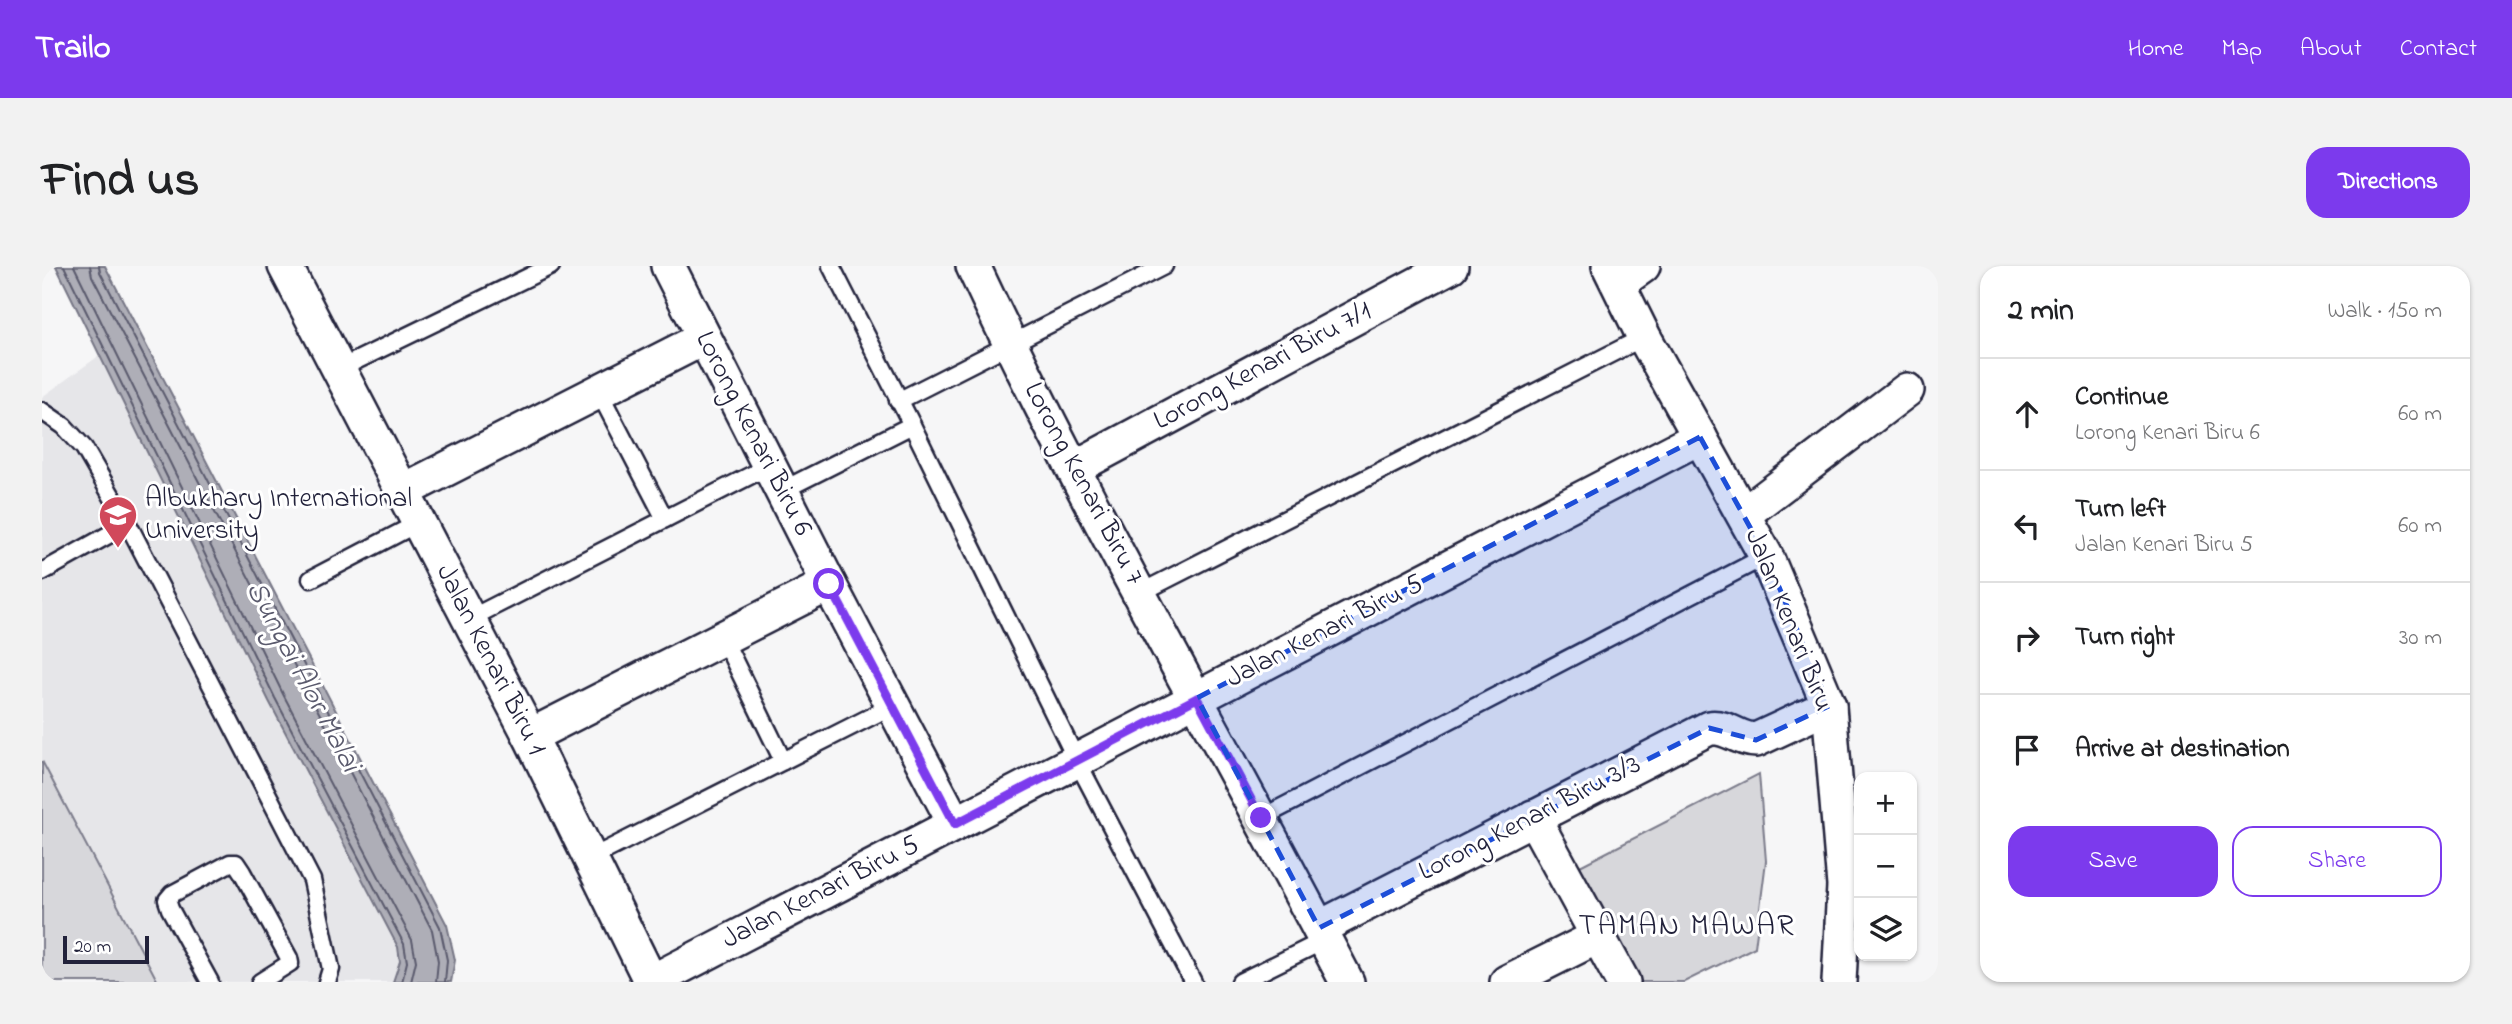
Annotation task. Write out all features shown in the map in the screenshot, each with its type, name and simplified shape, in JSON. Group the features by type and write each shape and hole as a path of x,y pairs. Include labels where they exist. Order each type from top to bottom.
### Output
{"street":[{"name":"Jalan Kenari Biru 1","path":"285,266 530,736 651,982"},
{"name":"Lorong Kenari Biru 6","path":"668,266 829,584 955,824"},
{"name":"Lorong Kenari Biru 7","path":"973,266 1010,345 1074,468 1347,982"},
{"name":"Lorong Kenari Biru 7/1","path":"1074,468 1451,266"},
{"name":"Jalan Kenari Biru","path":"1624,272 1644,337 1766,556 1829,706 1844,886 1839,982"},
{"path":"403,491 704,338"},
{"path":"1744,514 1907,390"},
{"name":"Jalan Kenari Biru 5","path":"651,982 1700,437"},
{"path":"530,736 829,584"},
{"name":"Lorong Kenari Biru 3/3","path":"1322,934 1533,817 1709,728 1725,729 1743,738 1756,740 1829,706"},
{"path":"1533,817 1623,982"},
{"path":"1507,982 1599,936"}],"lane":[{"path":"831,266 1077,761 1193,982"},
{"path":"898,401 1164,266"},
{"path":"339,369 542,268"},
{"path":"1140,593 1644,337"},
{"path":"600,392 665,519"},
{"path":"42,411 64,426 84,448 128,524 312,880 331,969 327,982"},
{"path":"469,619 665,519 912,425"},
{"path":"311,579 420,522"},
{"path":"42,572 128,524"},
{"path":"1261,818 1766,556"},
{"path":"723,639 783,761"},
{"path":"591,858 892,706"},
{"path":"210,982 167,900 172,894 225,865 236,863 289,958 290,964 286,968 260,982"},
{"path":"1240,982 1322,934"}],"highlighted area":[{"path":"1700,437 1766,556 1829,706 1756,740 1709,728 1319,928 1197,698"}],"shaded area":[{"name":"Albukhary International University","path":"100,355 269,701 398,947 400,961 393,982 42,982 42,397"},
{"path":"42,761 158,982 42,982"},
{"path":"1759,774 1766,861 1755,947 1684,982 1641,982 1576,868"}],"water":[{"name":"Sungai Alor Malai","path":"56,266 105,266 447,925 455,960 451,982 393,982 400,961 398,947 269,701"}],"place":[{"name":"Albukhary International University","path":"118,549"}],"district":[{"name":"TAMAN MAWAR","path":"1687,927"}],"route":[{"path":"829,584 955,824 1197,698 1261,818"}]}
